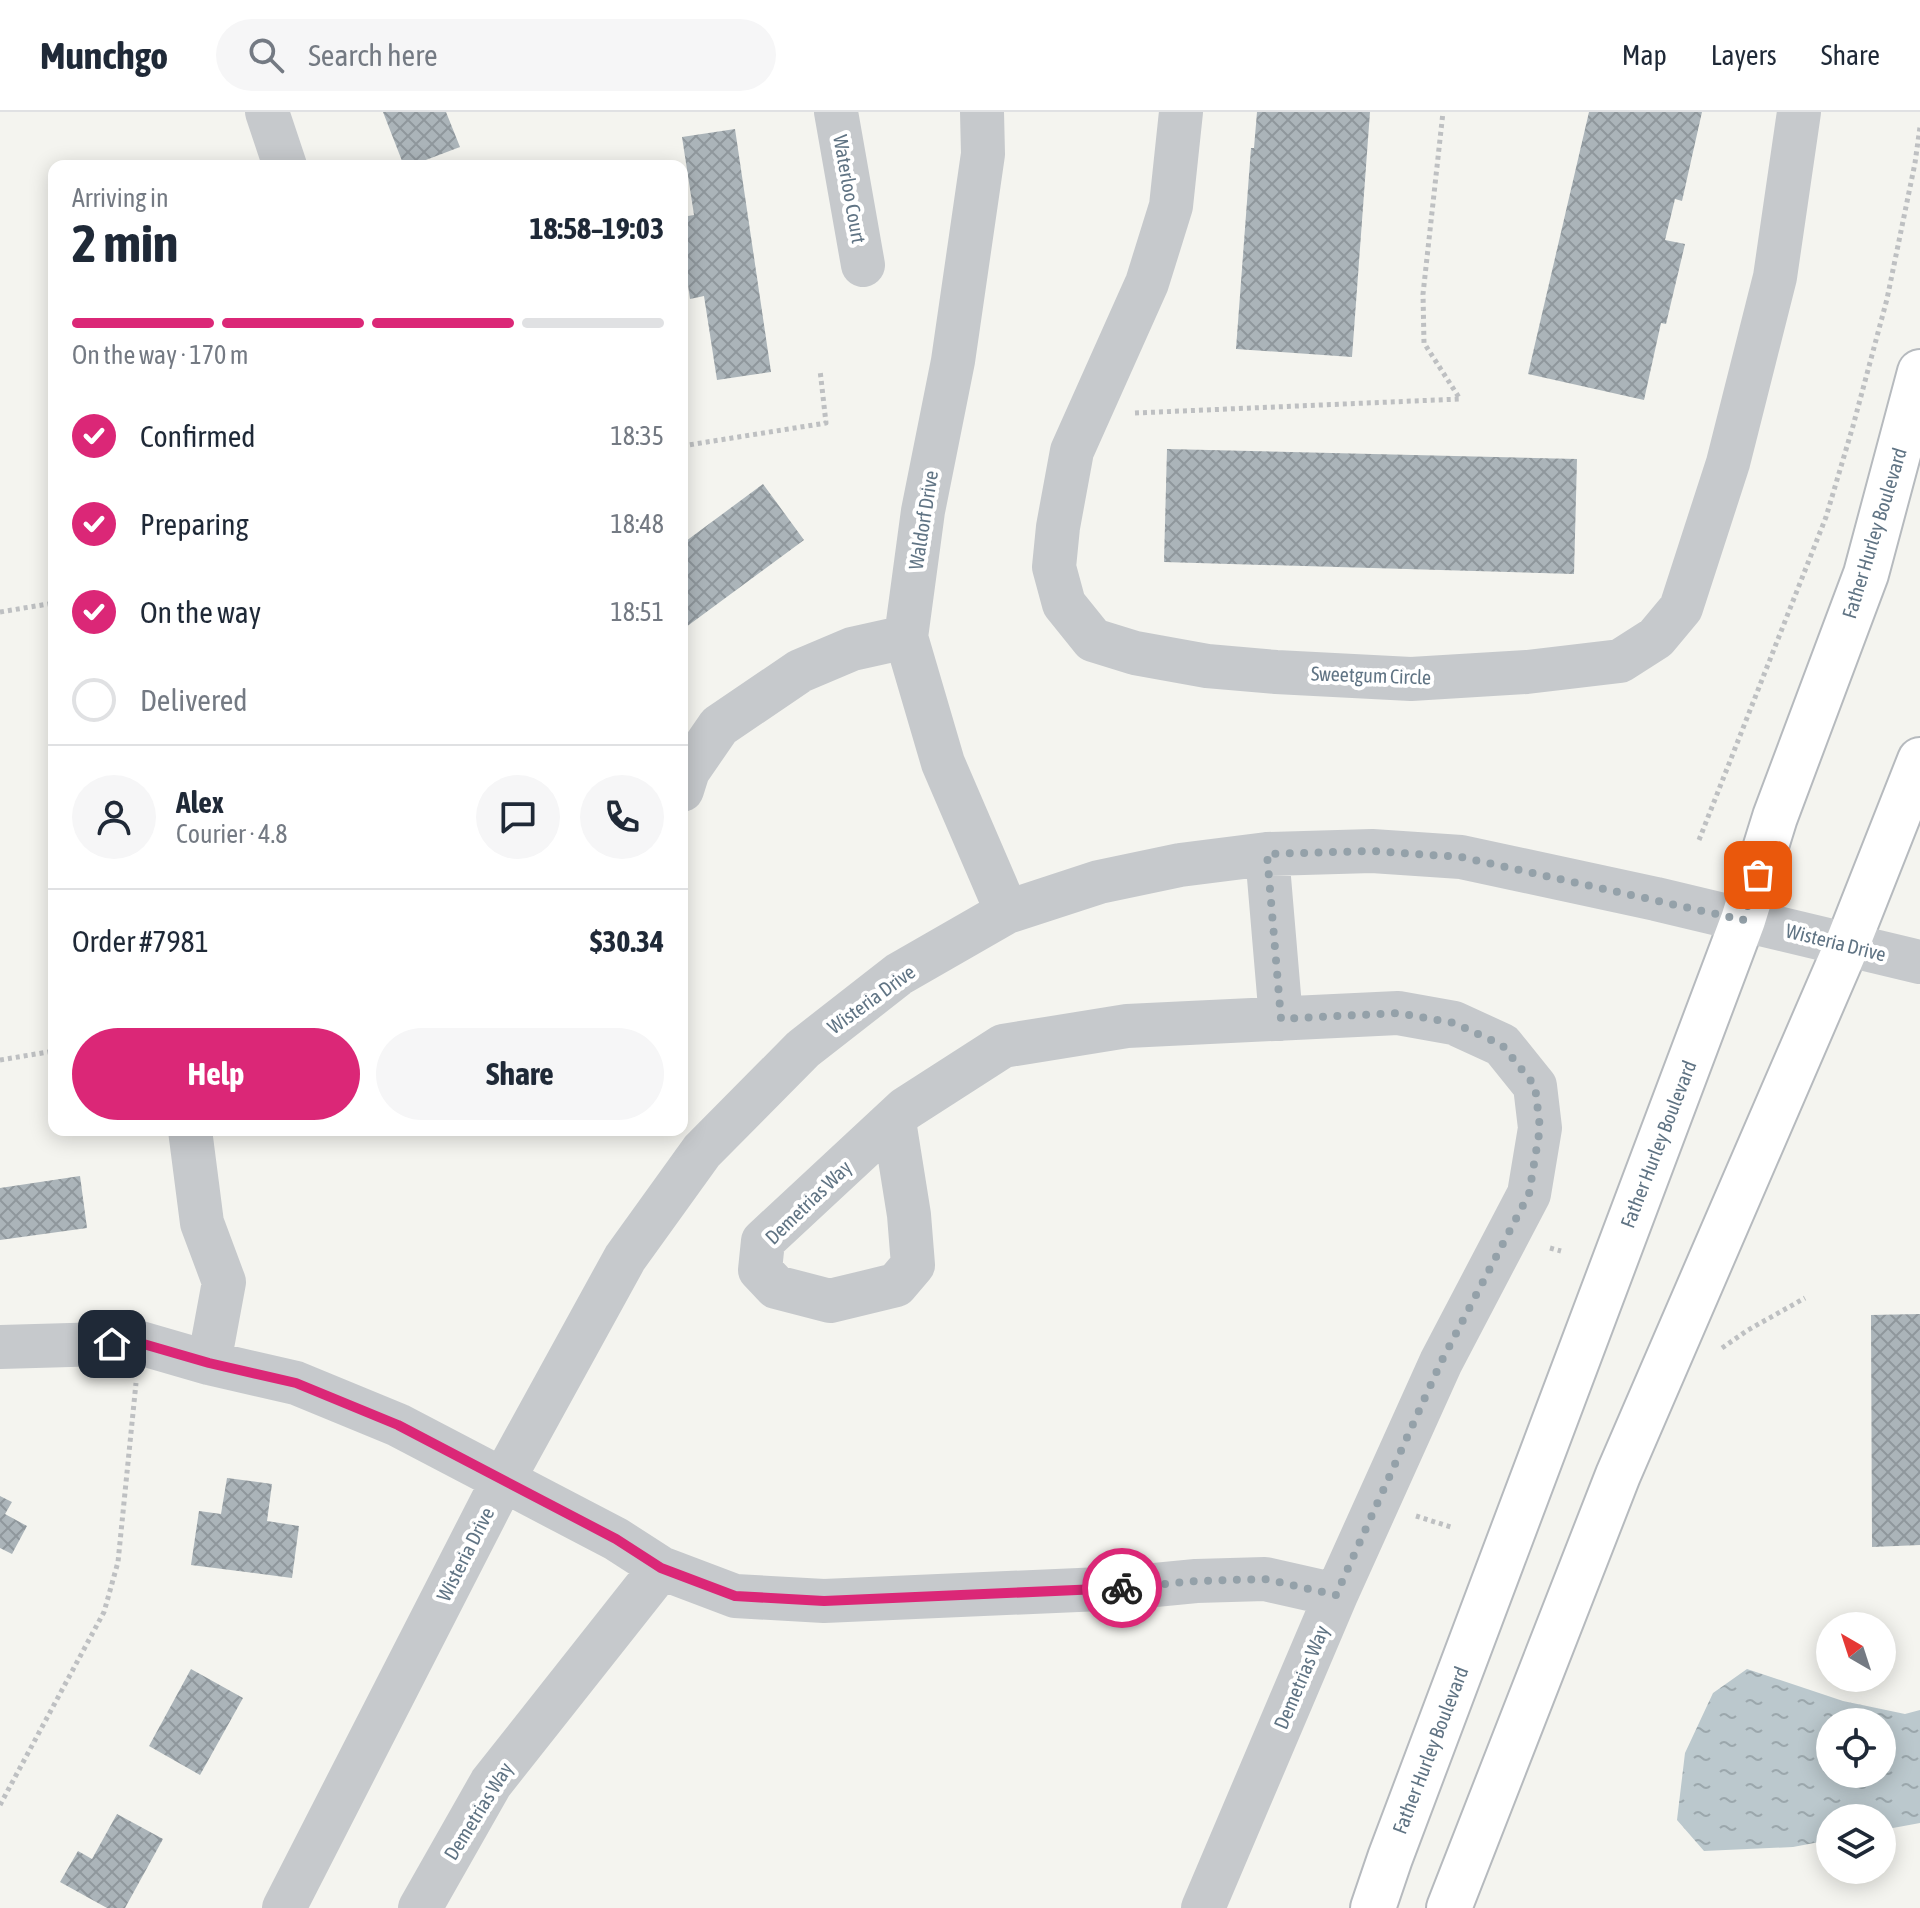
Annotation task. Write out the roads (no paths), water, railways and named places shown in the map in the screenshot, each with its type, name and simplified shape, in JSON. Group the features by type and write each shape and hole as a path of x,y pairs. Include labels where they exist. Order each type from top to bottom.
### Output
{"main road":[{"name":"Father Hurley Boulevard","path":"1373,1908 1743,920 1775,817 1866,574 1920,372"},
{"path":"1449,1908 1618,1475 1847,945 1920,760"}],"street":[{"path":"267,112 283,160"},
{"name":"Waterloo Court","path":"836,112 863,265"},
{"name":"Waldorf Drive","path":"982,112 983,154 956,346 923,511 906,637 943,763 1007,912"},
{"name":"Sweetgum Circle","path":"1181,112 1171,206 1147,283 1072,451 1054,567 1064,604 1093,640 1135,653 1207,666 1411,679 1527,672 1620,661 1656,638 1681,608 1728,463 1775,277 1799,112"},
{"path":"688,771 719,726 800,671 852,649 906,637"},
{"name":"Wisteria Drive","path":"284,1908 503,1480 625,1258 702,1151 803,1049 899,974 1007,912 1099,882 1180,865 1267,854 1372,851 1461,857 1920,962"},
{"path":"1267,854 1281,1019"},
{"name":"Demetrias Way","path":"894,1121 905,1109 1003,1046 1127,1026 1398,1013 1454,1023 1502,1045 1535,1086 1540,1128 1529,1194 1441,1362 1336,1595 1203,1908"},
{"path":"191,1136 202,1223 224,1282 209,1363"},
{"path":"0,1347 140,1343 296,1383 398,1425 616,1539 661,1568 735,1596 824,1601 1265,1579 1336,1595"},
{"name":"Demetrias Way","path":"420,1908 491,1783 661,1568"}],"water":[{"path":"1747,1669 1843,1701 1876,1708 1816,1708 1816,1788 1896,1788 1896,1712 1905,1714 1920,1710 1920,1823 1896,1827 1896,1804 1816,1804 1816,1843 1793,1847 1704,1851 1677,1820 1685,1753 1713,1693"}]}
